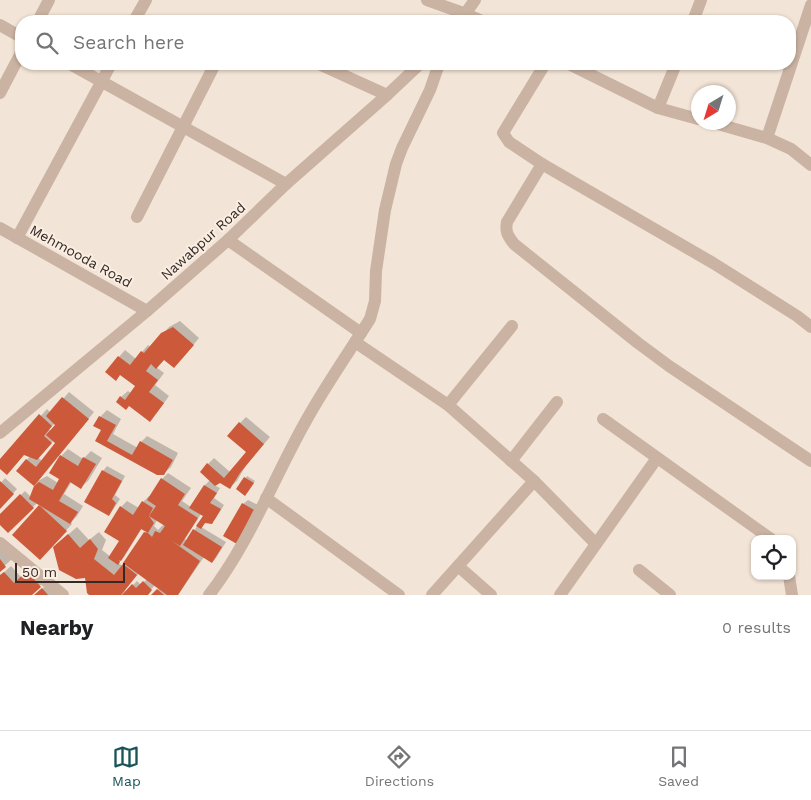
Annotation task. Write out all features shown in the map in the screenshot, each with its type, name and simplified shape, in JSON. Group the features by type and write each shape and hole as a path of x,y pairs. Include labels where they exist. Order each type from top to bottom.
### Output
{"street":[{"path":"41,15 49,0"},
{"path":"137,15 146,0"},
{"path":"427,0 457,15"},
{"path":"465,15 475,0"},
{"path":"695,15 701,0"},
{"path":"796,50 811,5"},
{"path":"0,25 15,34"},
{"path":"0,93 15,64"},
{"path":"81,70 286,184"},
{"path":"17,238 108,70"},
{"path":"137,217 212,70"},
{"path":"332,70 387,95"},
{"name":"Nawabpur Road","path":"0,433 228,240 286,184 414,70"},
{"path":"208,595 236,556 307,418 370,319 375,301 376,271 383,218 396,164 430,90 437,70"},
{"path":"541,70 503,133 509,142 542,164 713,263 797,316 811,327"},
{"path":"581,70 658,108 691,117"},
{"path":"658,108 674,70"},
{"path":"767,138 789,70"},
{"path":"736,129 767,138 791,149 811,165"},
{"path":"542,164 507,222 506,234 514,244 669,366 811,461"},
{"name":"Mehmooda Road","path":"0,228 146,311"},
{"path":"228,240 448,406 534,481 596,544"},
{"path":"448,406 512,326"},
{"path":"511,461 557,402"},
{"path":"603,419 765,535"},
{"path":"560,595 657,458"},
{"path":"432,595 534,481"},
{"path":"266,498 399,595"},
{"path":"0,542 63,595"},
{"path":"458,566 491,595"},
{"path":"639,570 670,595"},
{"path":"790,580 792,595"}],"building":[{"path":"173,327 194,345 174,368 164,360 156,369 151,364 146,371 158,380 149,392 164,403 150,422 129,406 126,410 116,402 120,396 125,400 135,386 120,375 116,381 105,372 118,356 130,365 141,351 144,353 161,333"},
{"path":"62,397 89,419 34,486 16,471 26,459 36,467 55,443 46,435 55,425 46,416"},
{"path":"39,414 52,426 44,436 52,443 37,460 24,455 7,475 0,469 0,459"},
{"path":"99,416 116,425 107,441 132,455 140,441 173,460 164,475 157,475 95,441 101,430 93,426"},
{"path":"239,422 264,444 240,473 230,489 220,483 215,486 200,472 207,463 224,478 246,452 227,436"},
{"path":"60,455 78,466 83,457 96,464 81,489 70,482 59,501 78,512 70,524 29,499 34,486 39,482 53,490 59,479 49,473"},
{"path":"102,470 122,481 112,499 116,503 109,516 84,502"},
{"path":"244,477 254,483 245,496 236,489"},
{"path":"161,478 185,494 178,505 198,518 180,546 172,541 200,561 178,595 167,595 123,563 144,532 152,537 155,531 160,533 165,526 149,516 156,506 147,500"},
{"path":"0,481 14,494 0,509"},
{"path":"204,485 217,493 210,503 221,509 212,524 205,523 201,529 196,526 203,516 189,508"},
{"path":"20,494 34,508 8,533 0,525 0,514"},
{"path":"142,501 153,508 149,516 154,523 148,533 141,529 121,561 119,560 118,565 108,558 119,541 104,532 120,506 133,515"},
{"path":"242,503 256,511 237,544 223,536"},
{"path":"39,505 67,531 40,560 12,535"},
{"path":"193,529 222,547 212,563 183,545"},
{"path":"68,534 80,548 90,539 98,549 94,559 114,575 123,564 137,575 121,595 89,595 85,578 76,579 59,570 53,547"},
{"path":"0,559 6,567 0,572"},
{"path":"27,571 41,587 32,595 0,595 0,575 4,572 14,583"},
{"path":"143,581 152,590 148,595 122,595 132,584 136,588"},
{"path":"42,588 48,595 34,595"},
{"path":"157,589 164,595 151,595"}]}
